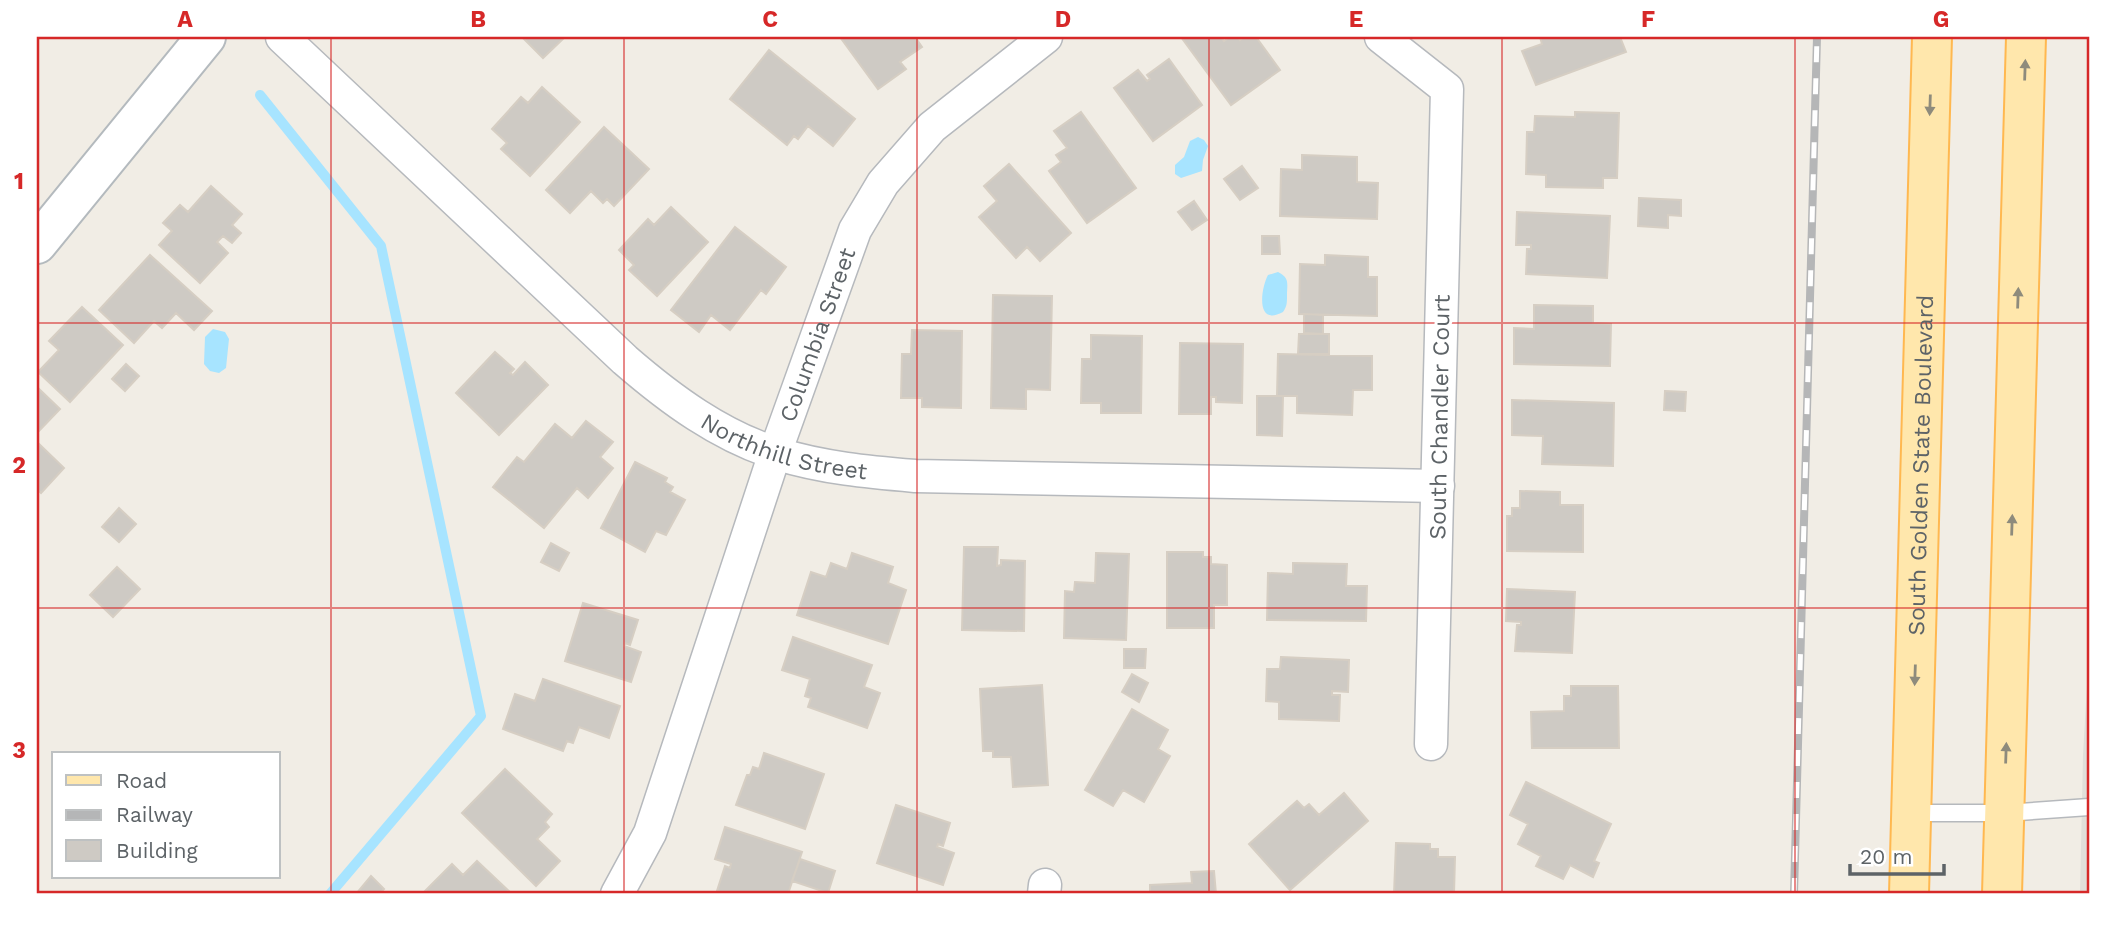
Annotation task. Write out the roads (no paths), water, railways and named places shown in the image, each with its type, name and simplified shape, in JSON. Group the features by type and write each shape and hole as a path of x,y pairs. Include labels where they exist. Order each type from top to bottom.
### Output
{"main road":[{"name":"South Golden State Boulevard","path":"1909,894 1932,37"},
{"path":"2002,894 2026,37"}],"street":[{"path":"37,244 206,37"},
{"name":"Northhill Street","path":"282,37 662,392 719,428 775,453 845,470 915,476 1438,486"},
{"name":"Columbia Street","path":"617,894 650,833 775,453 855,230 883,183 932,127 1046,37"},
{"name":"South Chandler Court","path":"1381,37 1447,89 1431,744"}],"lane":[{"path":"1911,813 2004,813 2089,807"}],"water":[{"path":"1198,137 1208,146 1202,171 1181,178 1175,174 1175,165 1184,157 1190,141"},
{"path":"1278,272 1287,281 1286,304 1283,312 1274,315 1264,310 1262,296 1268,275"},
{"path":"213,329 225,332 229,339 226,368 219,373 210,371 204,364 205,337"}],"waterway":[{"path":"260,95 381,246 481,716 330,894"}],"railway":[{"path":"1794,894 1817,37"}]}
